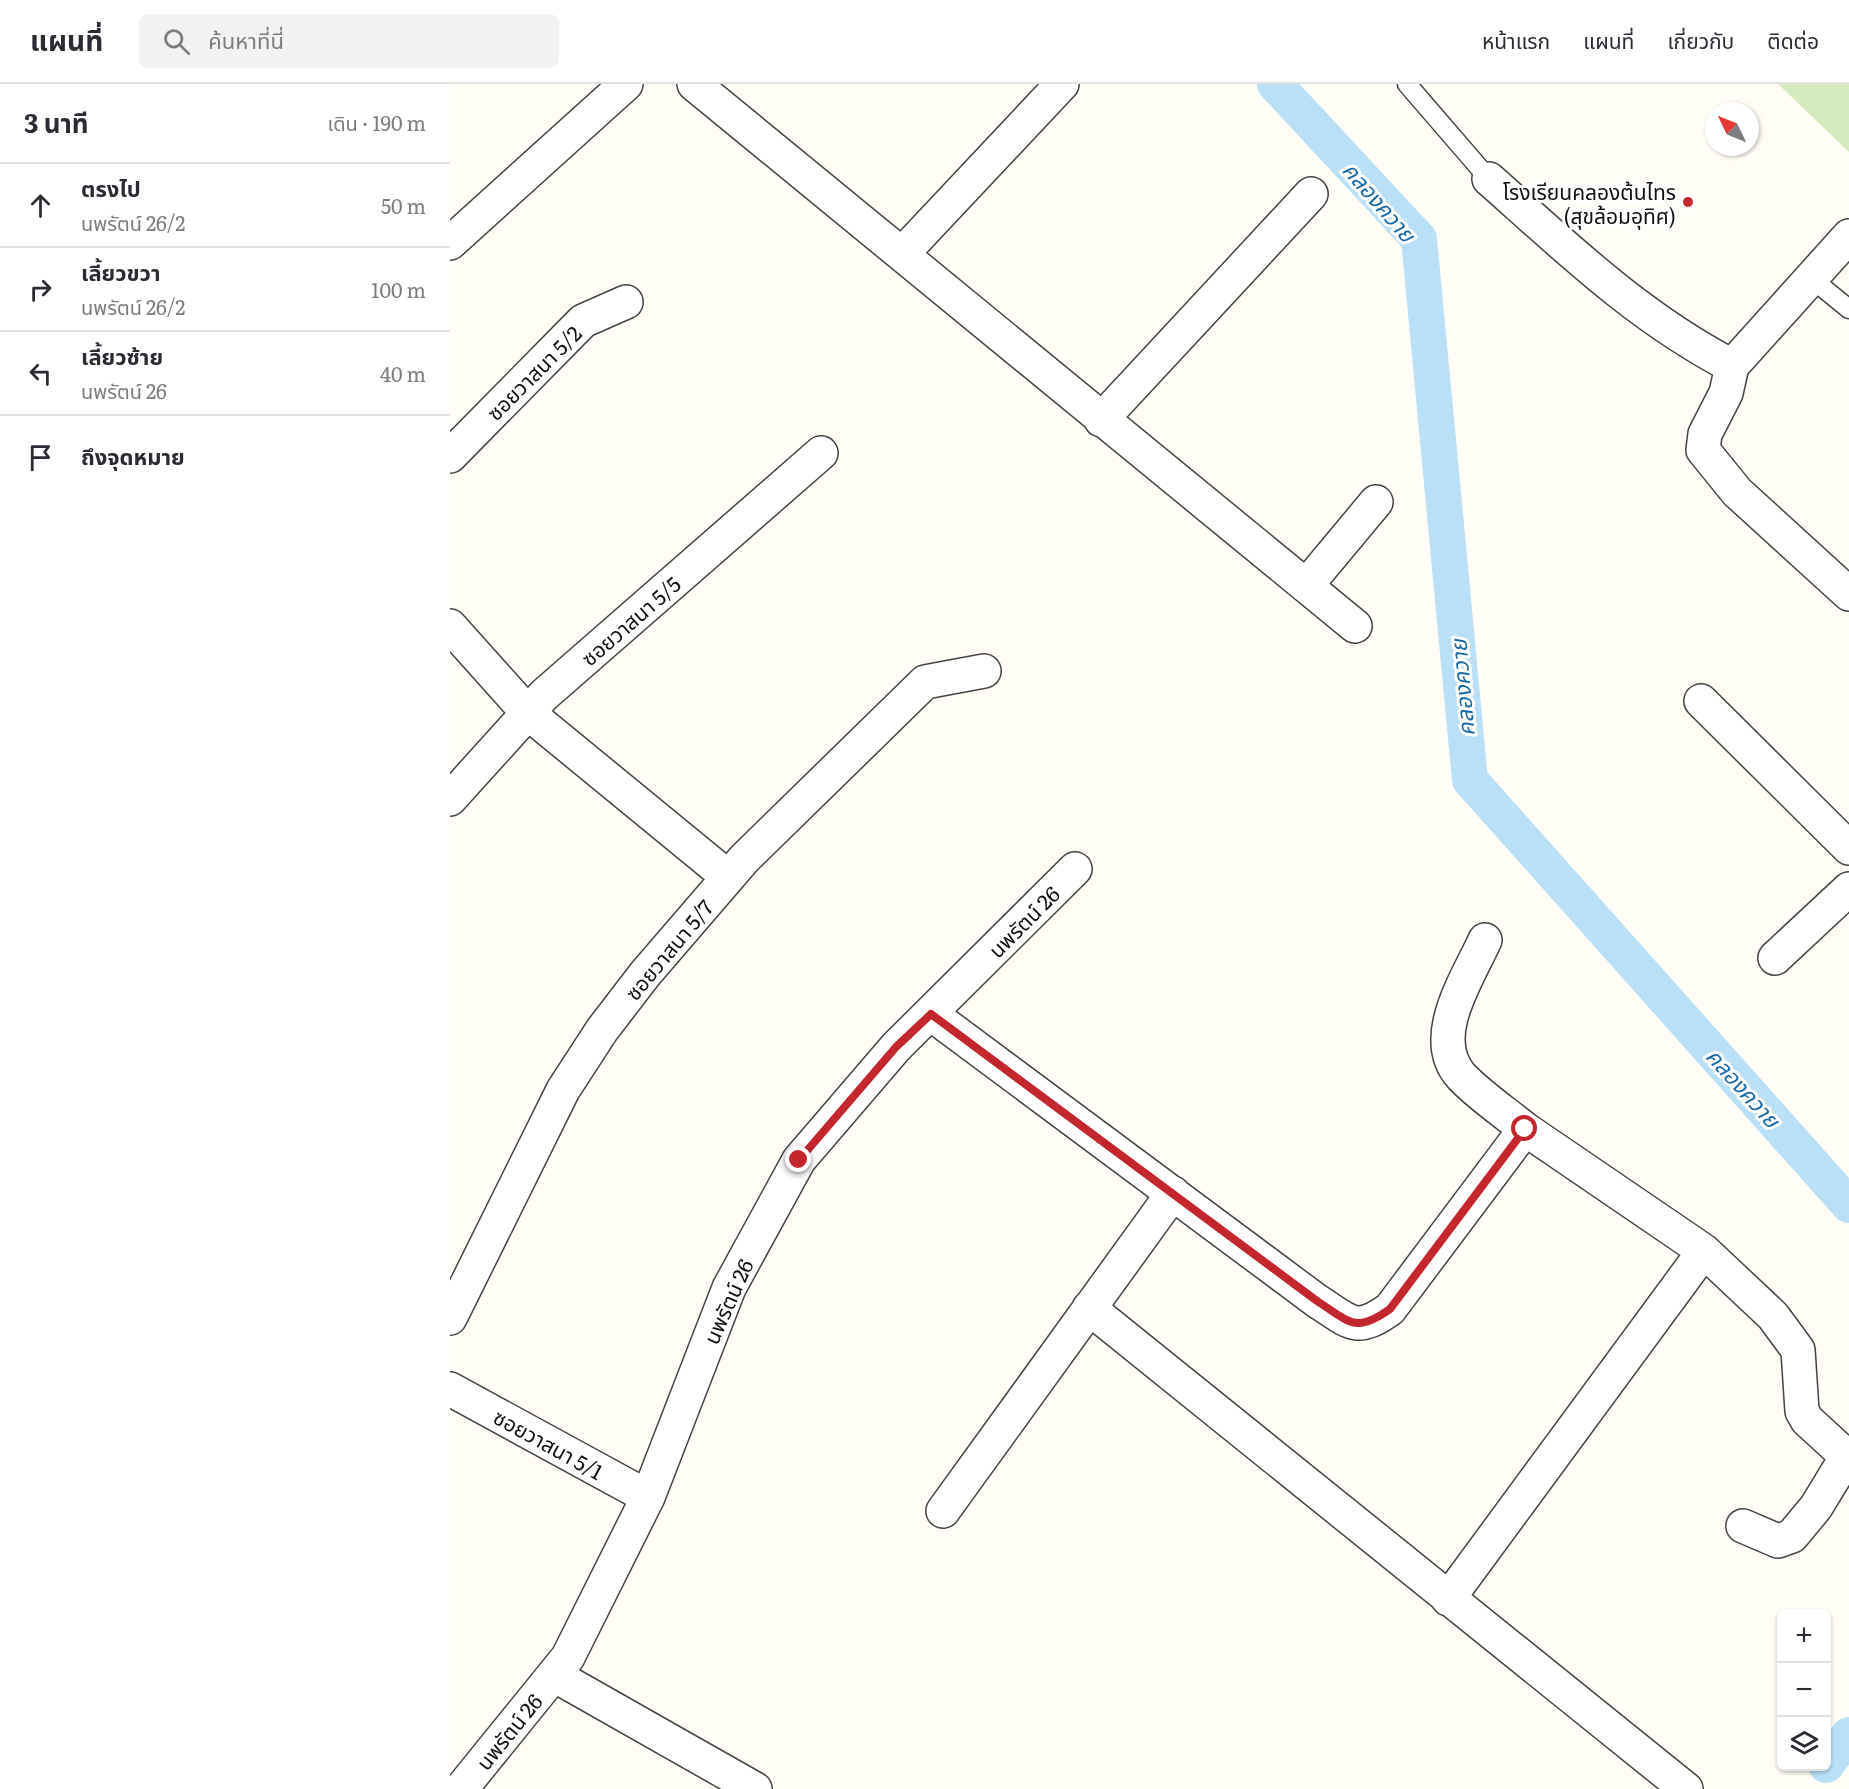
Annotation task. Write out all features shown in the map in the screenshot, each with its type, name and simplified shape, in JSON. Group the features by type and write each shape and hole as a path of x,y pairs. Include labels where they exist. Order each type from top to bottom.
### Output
{"street":[{"path":"450,243 626,84"},
{"path":"903,253 1062,84"},
{"path":"699,85 1101,420 1355,626"},
{"path":"1489,179 1625,299 1686,342 1732,366"},
{"path":"1101,420 1311,194"},
{"path":"1849,236 1732,366 1726,393 1705,434 1703,450 1737,492 1849,594"},
{"name":"ซอยวาสนา 5/2","path":"450,456 583,321 626,302"},
{"name":"ซอยวาสนา 5/5","path":"450,799 544,695 821,453"},
{"path":"1306,586 1376,502"},
{"path":"450,626 528,713 728,877"},
{"name":"ซอยวาสนา 5/7","path":"450,1318 563,1090 616,1011 744,859 925,682 984,671"},
{"path":"1701,701 1849,848"},
{"name":"นพรัตน์ 26","path":"461,1789 568,1657 648,1497 729,1288 799,1160 896,1047 1076,869"},
{"path":"1775,958 1849,889"},
{"path":"1485,940 1448,1029 1449,1057 1462,1077 1525,1129 1704,1251 1773,1316 1798,1350 1802,1411 1807,1420 1844,1455 1842,1466 1816,1507 1792,1536 1778,1541 1743,1526"},
{"path":"931,1014 1317,1301 1351,1323 1365,1324 1390,1309 1525,1129"},
{"path":"943,1510 1173,1192"},
{"path":"1448,1599 1704,1251"},
{"path":"1089,1308 1686,1789"},
{"name":"ซอยวาสนา 5/1","path":"450,1389 648,1497"},
{"path":"554,1675 755,1789"}],"lane":[{"path":"1407,84 1489,179"},
{"path":"1811,278 1849,309"}],"green space":[{"path":"1778,84 1849,84 1849,152"}],"waterway":[{"name":"คลองควาย","path":"1275,84 1419,239 1470,780 1849,1205"},
{"name":"คลองควาย","path":"1831,1758 1849,1735"}],"place":[{"name":"โรงเรียนคลองต้นไทร (สุขล้อมอุทิศ)","path":"1688,202"}],"route":[{"path":"799,1160 896,1047 931,1014 1317,1301 1351,1323 1365,1324 1390,1309 1525,1129"}]}
